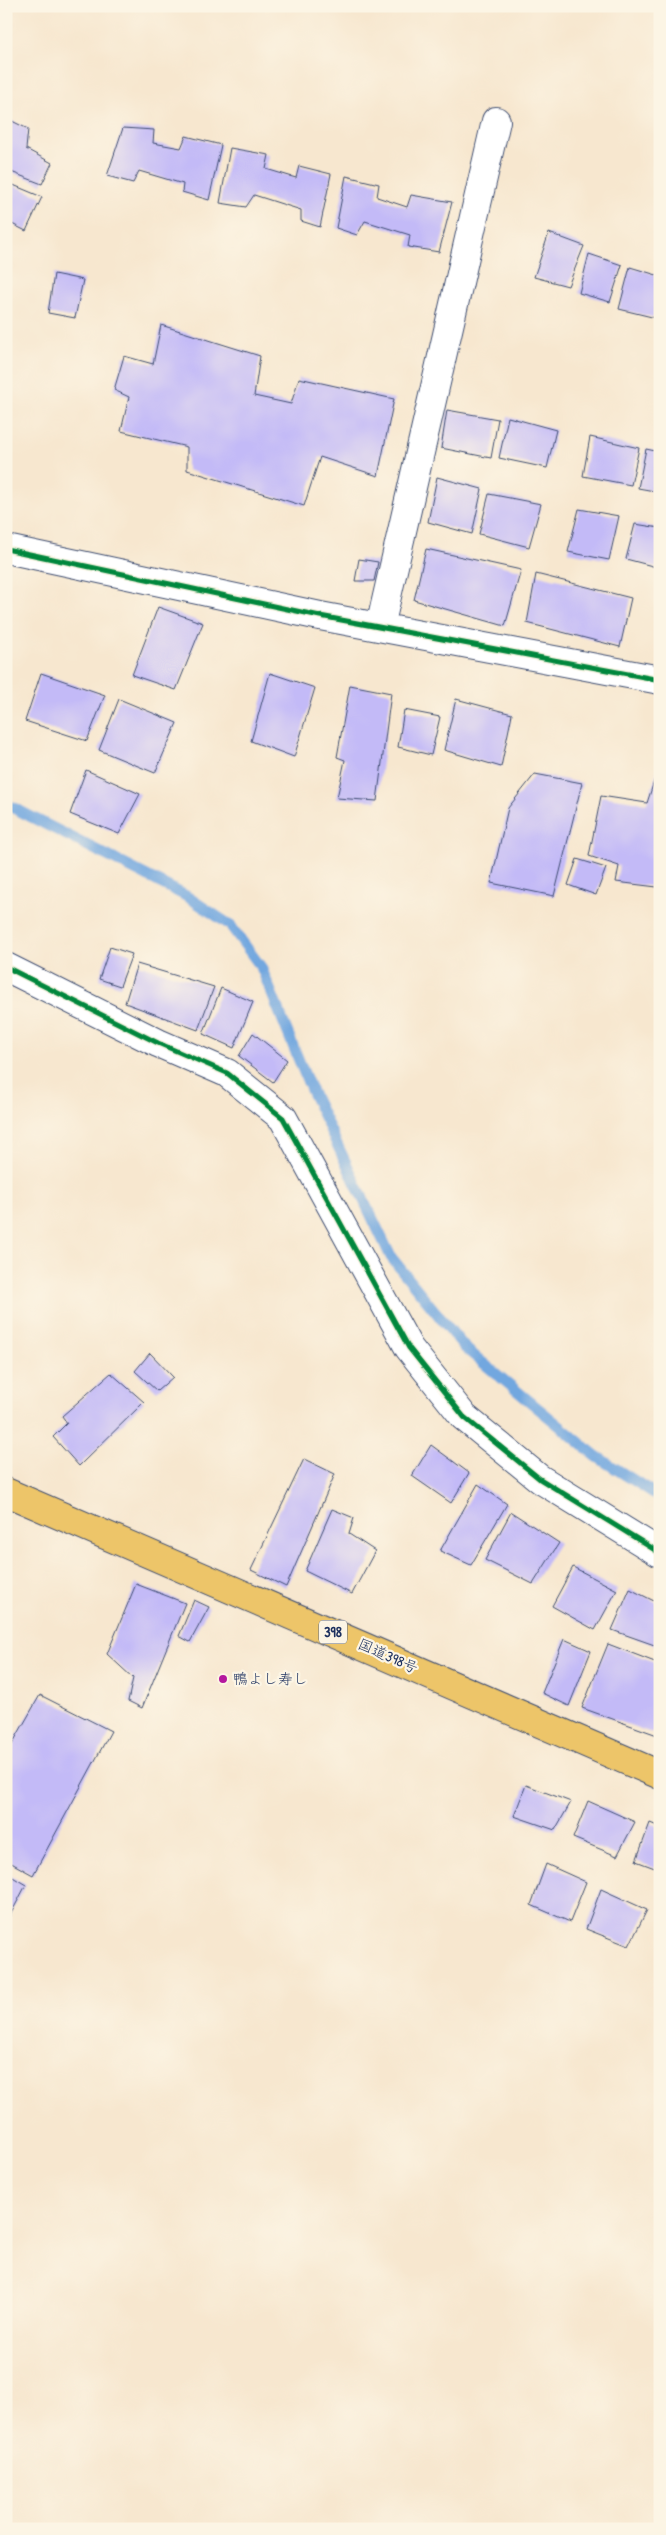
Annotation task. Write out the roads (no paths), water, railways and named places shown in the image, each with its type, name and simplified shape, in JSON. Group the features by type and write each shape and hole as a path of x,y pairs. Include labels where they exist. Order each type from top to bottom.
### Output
{"highway":[{"name":"国道398号","path":"6,1492 660,1775"}],"street":[{"path":"380,628 496,121"},
{"path":"6,549 380,628 660,680"},
{"path":"6,967 158,1043 227,1073 283,1118 409,1348 464,1417 540,1479 660,1553"}],"waterway":[{"path":"6,804 188,897 230,925 261,967 311,1090 391,1257 465,1348 596,1456 660,1497"}],"place":[{"name":"鴨よし寿し","path":"223,1679"}]}
